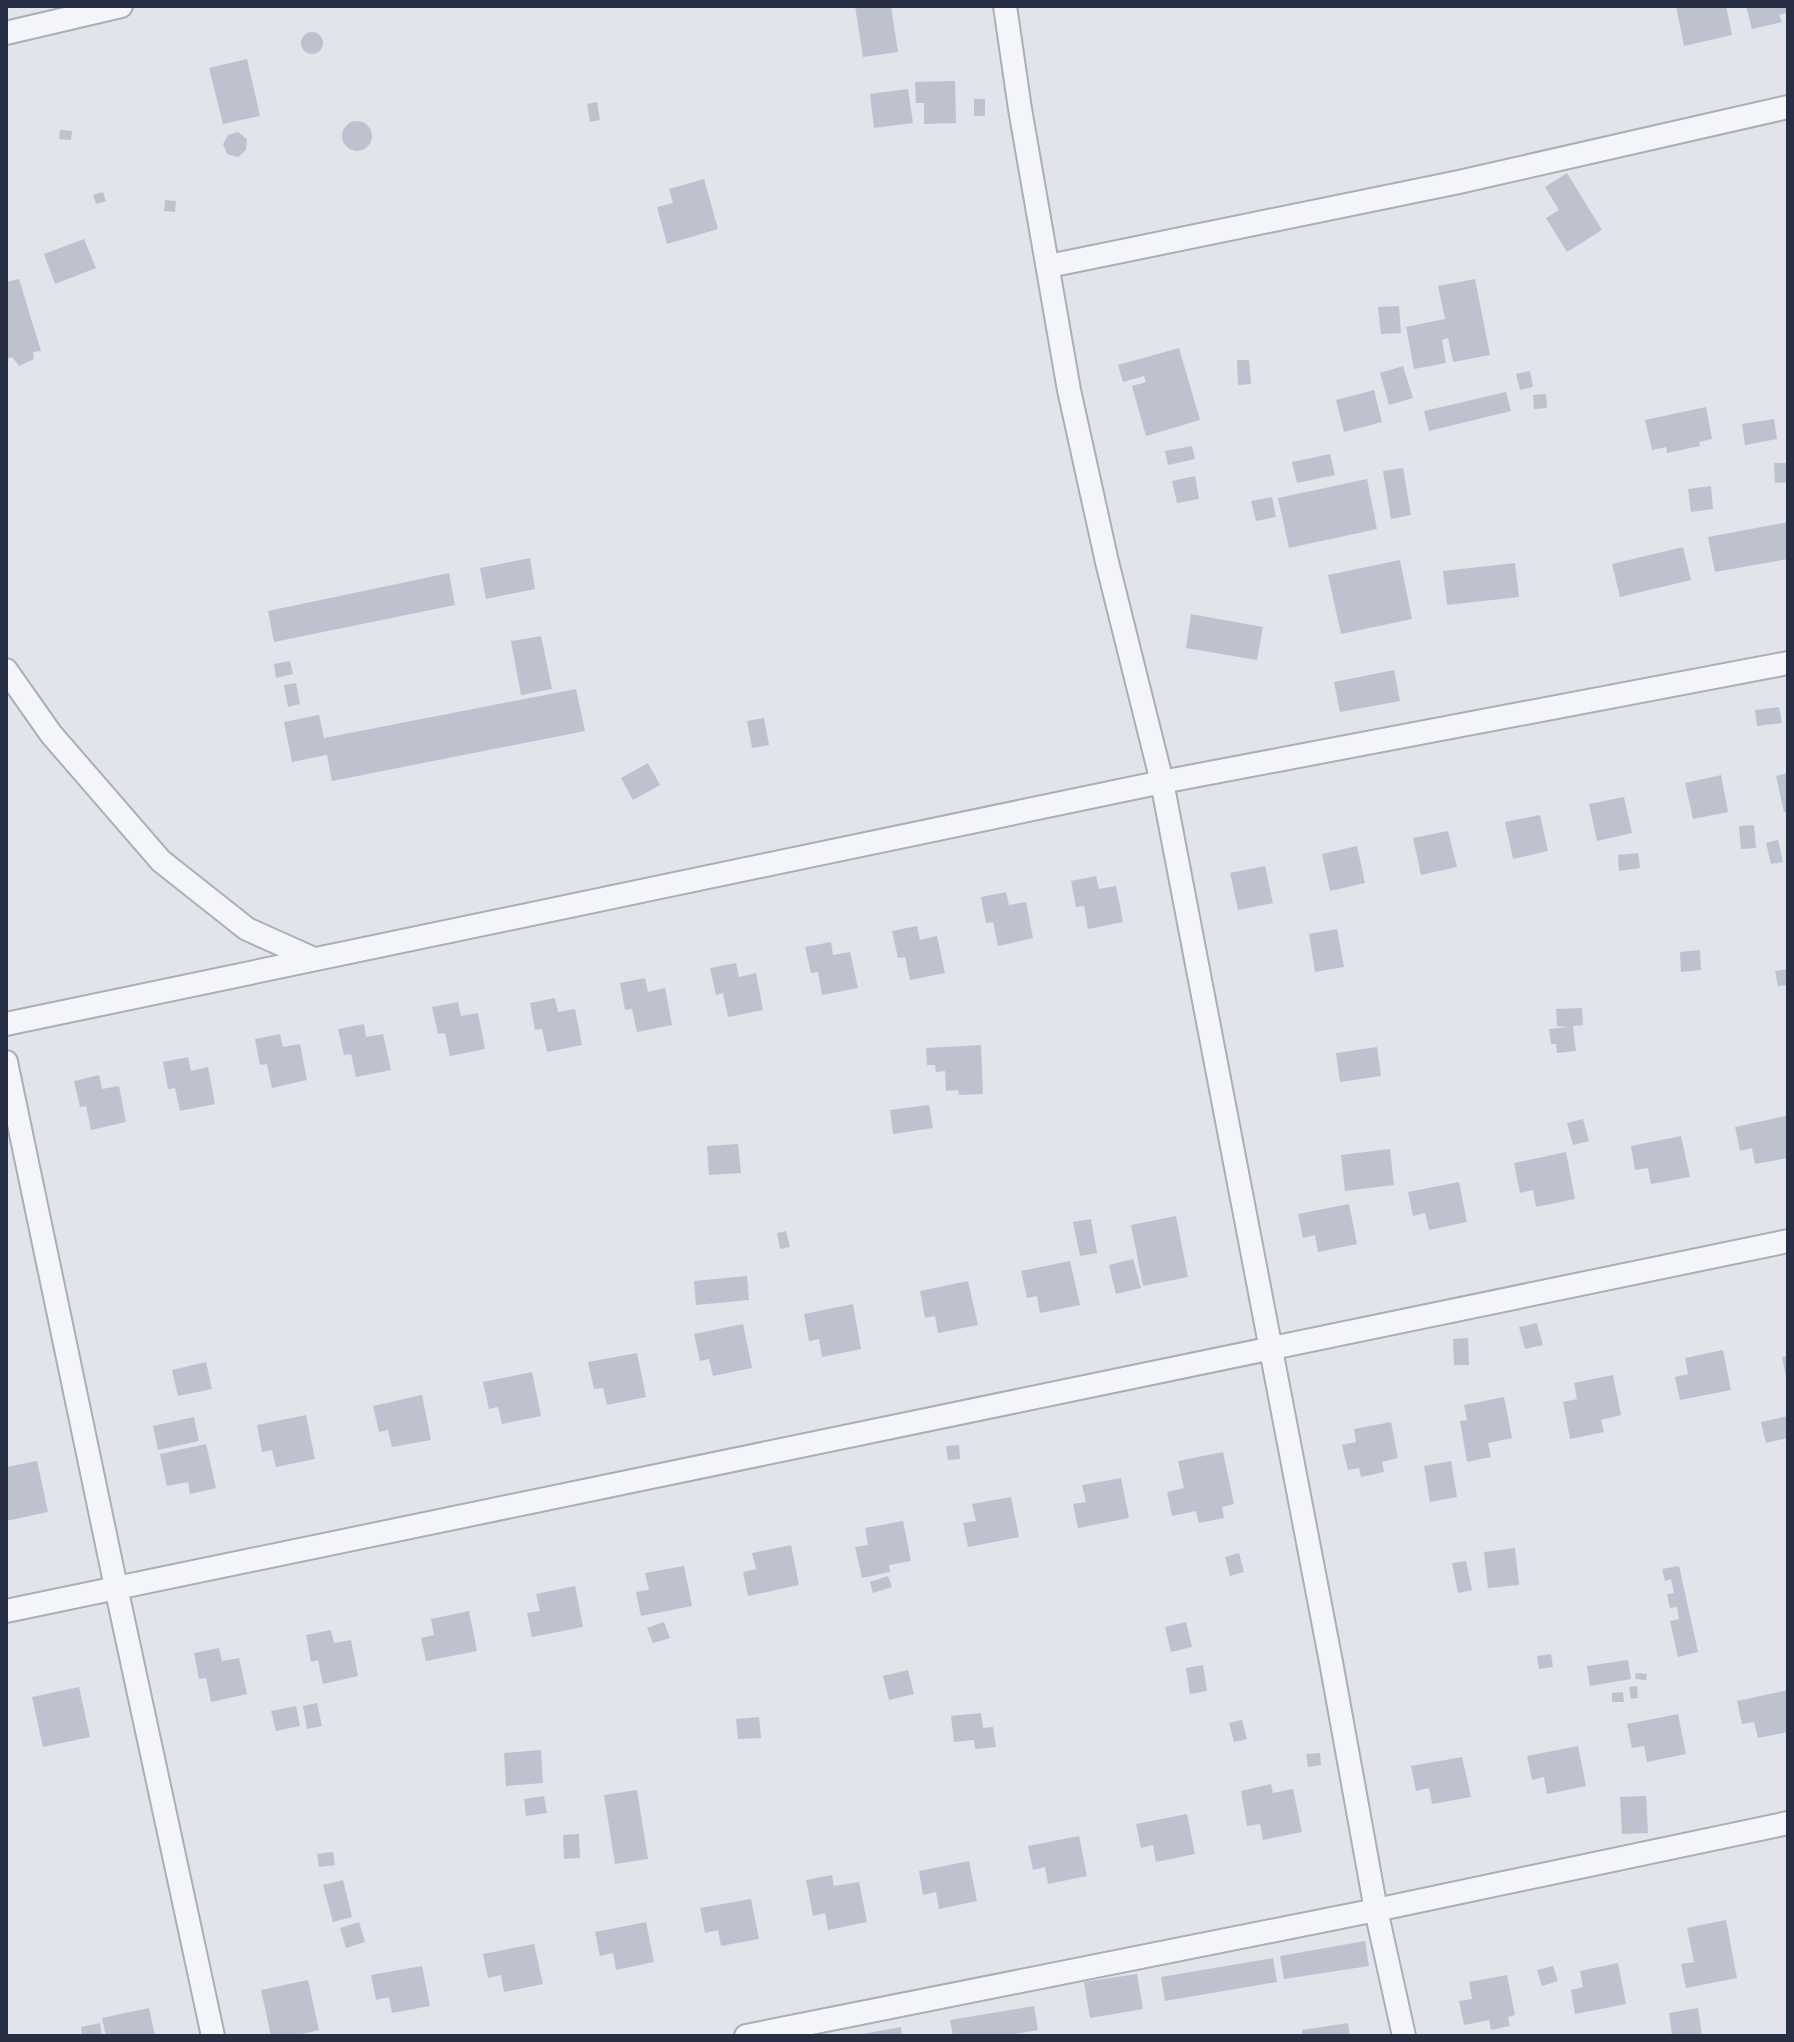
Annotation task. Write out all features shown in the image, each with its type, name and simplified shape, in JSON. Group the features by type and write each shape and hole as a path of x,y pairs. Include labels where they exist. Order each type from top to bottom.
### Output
{"street":[{"path":"6,33 121,6"},
{"path":"1005,6 1069,390 1090,489 1162,782 1376,1910 1404,2036"},
{"path":"1049,266 1459,182 1788,107"},
{"path":"6,1024 1162,782 1788,663"},
{"path":"6,670 51,734 161,861 247,929 314,959"},
{"path":"6,1062 213,2036"},
{"path":"6,1611 1788,1241"},
{"path":"746,2036 1376,1910 1788,1823"}],"building":[{"path":"855,6 891,6 898,52 863,57"},
{"path":"1676,6 1726,6 1732,35 1684,46"},
{"path":"1746,6 1785,6 1787,13 1779,15 1782,22 1752,29"},
{"path":"312,32 320,35 323,43 320,51 312,54 304,51 301,43 304,35"},
{"path":"247,59 260,116 223,124 209,68"},
{"path":"955,81 956,123 924,124 924,103 916,103 915,82"},
{"path":"908,89 913,123 874,128 870,94"},
{"path":"974,99 985,99 985,116 974,116"},
{"path":"597,102 600,120 590,122 587,104"},
{"path":"357,121 368,125 372,136 368,147 357,151 346,147 342,136 346,125"},
{"path":"60,130 72,131 71,140 59,139"},
{"path":"238,132 247,139 246,150 238,157 227,154 223,144 228,135"},
{"path":"1567,173 1602,230 1567,252 1546,218 1559,210 1545,187"},
{"path":"704,179 718,229 667,244 657,207 673,203 669,189"},
{"path":"103,192 106,201 96,204 93,195"},
{"path":"165,200 176,201 175,212 164,211"},
{"path":"84,239 96,268 55,284 44,254"},
{"path":"19,279 41,351 33,352 34,359 19,366 12,357 6,359 6,282"},
{"path":"1475,279 1490,355 1453,362 1448,338 1442,340 1446,363 1414,369 1406,327 1445,319 1438,286"},
{"path":"1399,306 1401,333 1381,334 1378,307"},
{"path":"1179,348 1200,420 1146,436 1132,386 1146,382 1144,376 1123,382 1118,365"},
{"path":"1237,360 1249,360 1251,384 1238,385"},
{"path":"1403,366 1413,398 1389,405 1380,373"},
{"path":"1530,371 1533,387 1520,390 1516,374"},
{"path":"1374,390 1382,422 1344,432 1336,400"},
{"path":"1506,392 1511,411 1429,431 1424,411"},
{"path":"1546,394 1547,408 1534,409 1533,395"},
{"path":"1706,407 1712,439 1699,442 1700,446 1667,453 1666,447 1652,450 1645,420"},
{"path":"1774,419 1777,439 1745,445 1742,424"},
{"path":"1192,446 1195,459 1168,465 1165,451"},
{"path":"1330,454 1335,475 1297,483 1292,462"},
{"path":"1774,463 1788,463 1788,482 1775,483"},
{"path":"1403,468 1411,515 1391,519 1383,471"},
{"path":"1195,476 1199,499 1177,503 1172,481"},
{"path":"1367,479 1377,529 1289,548 1278,498"},
{"path":"1711,486 1713,509 1691,512 1688,489"},
{"path":"1272,497 1276,517 1256,521 1251,501"},
{"path":"1788,522 1788,559 1715,572 1708,537"},
{"path":"1683,547 1691,580 1620,597 1612,564"},
{"path":"530,558 535,589 486,599 480,568"},
{"path":"1400,560 1412,619 1341,634 1328,575"},
{"path":"1515,563 1519,597 1447,605 1443,571"},
{"path":"449,573 455,605 274,642 268,611"},
{"path":"1191,614 1263,627 1257,660 1186,648"},
{"path":"541,636 552,689 521,695 511,641"},
{"path":"290,661 293,674 276,678 274,664"},
{"path":"1394,670 1400,701 1340,712 1334,682"},
{"path":"296,683 300,704 288,707 284,685"},
{"path":"576,689 585,731 332,781 327,755 292,762 284,722 319,715 324,738"},
{"path":"1779,707 1782,723 1757,726 1755,710"},
{"path":"764,718 769,745 752,748 747,721"},
{"path":"648,763 660,785 633,800 621,778"},
{"path":"1788,773 1788,812 1784,812 1776,776"},
{"path":"1721,775 1728,812 1693,819 1685,783"},
{"path":"1624,797 1632,833 1597,841 1589,804"},
{"path":"1540,815 1548,851 1513,859 1505,822"},
{"path":"1754,825 1756,848 1741,849 1739,826"},
{"path":"1448,831 1457,867 1421,875 1413,838"},
{"path":"1778,840 1783,862 1771,864 1766,843"},
{"path":"1357,846 1365,883 1330,891 1322,854"},
{"path":"1638,853 1640,868 1619,871 1618,855"},
{"path":"1265,866 1273,903 1238,910 1230,873"},
{"path":"1096,876 1099,889 1116,886 1123,922 1088,929 1084,906 1076,907 1071,881"},
{"path":"1006,892 1009,905 1026,902 1033,938 998,946 993,922 986,923 981,897"},
{"path":"917,926 920,940 937,936 945,973 910,980 905,957 898,958 892,931"},
{"path":"1337,929 1344,967 1315,972 1309,934"},
{"path":"831,942 833,955 850,952 858,988 822,995 818,972 811,973 805,947"},
{"path":"1700,950 1701,970 1681,972 1680,952"},
{"path":"736,963 739,977 756,973 763,1010 728,1017 723,993 716,995 710,968"},
{"path":"1788,969 1788,985 1778,986 1775,971"},
{"path":"645,978 648,992 665,988 672,1025 637,1032 632,1009 625,1010 620,983"},
{"path":"555,998 558,1012 575,1009 582,1045 547,1052 542,1029 535,1030 530,1003"},
{"path":"458,1002 461,1016 478,1013 485,1049 450,1056 445,1033 438,1034 432,1007"},
{"path":"1582,1008 1583,1025 1573,1026 1576,1051 1557,1053 1556,1044 1551,1044 1549,1029 1569,1027 1557,1026 1556,1009"},
{"path":"364,1024 366,1037 383,1034 391,1070 356,1077 351,1054 344,1055 338,1029"},
{"path":"280,1034 283,1047 300,1044 307,1080 272,1088 267,1064 260,1065 255,1039"},
{"path":"981,1045 983,1094 959,1095 958,1090 946,1091 945,1071 936,1072 935,1065 927,1065 926,1048"},
{"path":"1377,1047 1381,1076 1340,1082 1336,1053"},
{"path":"188,1057 191,1071 208,1067 215,1104 180,1111 175,1088 168,1089 163,1062"},
{"path":"99,1075 102,1089 119,1086 126,1122 91,1130 86,1106 80,1107 74,1081"},
{"path":"929,1105 933,1128 893,1134 890,1110"},
{"path":"1786,1116 1788,1158 1755,1164 1752,1148 1740,1151 1735,1127"},
{"path":"1583,1119 1589,1141 1573,1145 1567,1123"},
{"path":"1681,1136 1690,1177 1651,1184 1648,1168 1635,1170 1631,1146"},
{"path":"738,1144 741,1173 709,1175 707,1146"},
{"path":"1390,1149 1394,1185 1345,1191 1341,1155"},
{"path":"1566,1152 1575,1199 1536,1207 1533,1190 1520,1193 1514,1163"},
{"path":"1459,1182 1467,1222 1429,1230 1425,1213 1413,1216 1408,1192"},
{"path":"1349,1204 1357,1244 1318,1252 1315,1235 1303,1238 1298,1214"},
{"path":"1176,1216 1188,1277 1143,1286 1131,1225"},
{"path":"1091,1219 1097,1253 1080,1256 1073,1222"},
{"path":"786,1231 790,1247 780,1249 777,1233"},
{"path":"1133,1259 1141,1288 1116,1294 1109,1265"},
{"path":"1070,1261 1080,1305 1040,1313 1037,1296 1027,1298 1021,1271"},
{"path":"747,1276 749,1300 696,1305 694,1281"},
{"path":"968,1281 978,1325 938,1333 935,1316 925,1318 920,1291"},
{"path":"853,1304 861,1349 822,1357 819,1339 809,1341 804,1314"},
{"path":"1537,1323 1543,1345 1525,1349 1519,1327"},
{"path":"743,1324 752,1368 713,1376 709,1359 700,1361 694,1334"},
{"path":"1468,1338 1469,1365 1454,1365 1453,1339"},
{"path":"1723,1350 1731,1390 1680,1400 1675,1377 1688,1374 1685,1358"},
{"path":"637,1353 646,1397 607,1405 603,1388 594,1389 588,1362"},
{"path":"1788,1356 1788,1382 1787,1382 1782,1357"},
{"path":"206,1362 212,1389 178,1396 172,1370"},
{"path":"532,1372 541,1416 502,1424 498,1407 489,1409 483,1382"},
{"path":"1613,1375 1621,1415 1601,1420 1604,1432 1570,1439 1563,1402 1577,1399 1574,1383"},
{"path":"422,1395 431,1440 392,1447 388,1430 379,1432 373,1406"},
{"path":"1504,1397 1512,1438 1488,1443 1491,1457 1467,1462 1460,1421 1467,1420 1464,1405"},
{"path":"306,1415 315,1459 276,1467 272,1450 262,1452 257,1425"},
{"path":"1788,1416 1788,1438 1766,1443 1761,1422"},
{"path":"194,1417 199,1441 158,1450 153,1426"},
{"path":"1391,1422 1398,1458 1382,1462 1384,1472 1361,1477 1359,1468 1348,1470 1342,1445 1356,1442 1354,1429"},
{"path":"206,1444 216,1488 190,1494 188,1482 167,1486 160,1454"},
{"path":"959,1445 960,1459 948,1460 946,1446"},
{"path":"1223,1452 1234,1504 1222,1507 1224,1518 1199,1523 1196,1511 1172,1516 1167,1492 1184,1488 1178,1461"},
{"path":"37,1461 48,1512 6,1521 6,1467"},
{"path":"1451,1461 1457,1497 1430,1502 1424,1466"},
{"path":"1121,1478 1129,1518 1078,1528 1073,1504 1086,1502 1082,1485"},
{"path":"1011,1497 1019,1537 968,1547 963,1523 976,1521 972,1504"},
{"path":"903,1521 911,1561 889,1565 890,1572 862,1578 855,1547 868,1545 865,1528"},
{"path":"791,1545 799,1585 748,1596 743,1572 756,1569 752,1553"},
{"path":"1515,1548 1519,1585 1488,1588 1484,1552"},
{"path":"1239,1553 1244,1572 1230,1576 1225,1557"},
{"path":"1466,1561 1472,1590 1458,1593 1452,1563"},
{"path":"684,1566 692,1606 641,1616 636,1592 649,1590 645,1573"},
{"path":"1679,1566 1698,1652 1678,1657 1670,1621 1679,1619 1677,1607 1670,1608 1667,1594 1674,1593 1671,1579 1665,1581 1662,1569"},
{"path":"888,1576 892,1587 873,1593 870,1582"},
{"path":"575,1586 583,1627 532,1637 527,1613 540,1611 536,1594"},
{"path":"469,1611 477,1651 426,1661 421,1638 434,1635 431,1619"},
{"path":"664,1622 670,1638 653,1643 647,1628"},
{"path":"1186,1622 1192,1647 1171,1652 1165,1627"},
{"path":"331,1630 334,1643 351,1640 358,1676 323,1684 318,1660 311,1662 306,1635"},
{"path":"219,1648 222,1661 239,1658 247,1694 211,1702 206,1678 199,1679 194,1653"},
{"path":"1551,1654 1553,1667 1539,1669 1537,1656"},
{"path":"1628,1660 1631,1679 1590,1686 1587,1666"},
{"path":"1203,1665 1207,1691 1190,1694 1186,1668"},
{"path":"908,1670 914,1694 889,1700 883,1676"},
{"path":"1636,1673 1647,1674 1646,1680 1635,1679"},
{"path":"1637,1686 1638,1698 1631,1699 1629,1687"},
{"path":"79,1687 90,1737 43,1747 32,1697"},
{"path":"1788,1690 1788,1732 1758,1738 1754,1722 1742,1724 1737,1701"},
{"path":"1623,1692 1624,1702 1612,1702 1612,1693"},
{"path":"317,1703 322,1726 307,1729 303,1706"},
{"path":"296,1706 300,1726 276,1731 271,1711"},
{"path":"981,1713 983,1728 993,1727 996,1747 975,1749 974,1740 954,1742 951,1716"},
{"path":"1678,1714 1686,1754 1647,1762 1644,1746 1632,1748 1627,1724"},
{"path":"759,1717 761,1738 738,1739 736,1719"},
{"path":"1242,1720 1247,1739 1234,1742 1229,1723"},
{"path":"1578,1746 1586,1786 1547,1794 1544,1777 1532,1780 1527,1756"},
{"path":"541,1750 543,1783 506,1786 504,1753"},
{"path":"1320,1753 1321,1765 1308,1767 1306,1754"},
{"path":"1462,1757 1471,1797 1432,1804 1429,1788 1416,1791 1411,1766"},
{"path":"1271,1784 1273,1793 1293,1789 1302,1832 1263,1840 1260,1824 1247,1826 1241,1791"},
{"path":"637,1790 648,1859 615,1864 604,1795"},
{"path":"544,1796 547,1813 526,1816 524,1799"},
{"path":"1646,1796 1648,1833 1622,1834 1620,1797"},
{"path":"1187,1814 1195,1854 1156,1862 1153,1845 1141,1848 1136,1824"},
{"path":"579,1834 580,1858 564,1859 563,1835"},
{"path":"1079,1836 1087,1876 1048,1884 1045,1867 1033,1870 1028,1846"},
{"path":"333,1852 335,1865 319,1867 317,1854"},
{"path":"969,1861 977,1901 939,1909 936,1892 923,1895 919,1871"},
{"path":"832,1875 834,1886 859,1882 867,1922 828,1930 825,1913 813,1916 806,1880"},
{"path":"343,1880 352,1917 333,1922 323,1885"},
{"path":"751,1899 759,1939 721,1946 718,1930 705,1933 700,1908"},
{"path":"1726,1920 1737,1978 1686,1988 1681,1964 1694,1962 1687,1928"},
{"path":"359,1922 365,1942 346,1948 340,1928"},
{"path":"646,1922 654,1962 616,1970 613,1953 600,1956 595,1932"},
{"path":"1365,1941 1369,1966 1284,1979 1280,1956"},
{"path":"534,1944 543,1984 504,1992 501,1975 488,1978 483,1954"},
{"path":"1273,1958 1277,1982 1165,2001 1161,1977"},
{"path":"1618,1963 1626,2004 1575,2014 1571,1990 1583,1987 1580,1971"},
{"path":"422,1966 430,2006 392,2013 389,1997 376,2000 371,1975"},
{"path":"1553,1966 1558,1981 1542,1986 1537,1970"},
{"path":"1137,1974 1143,2009 1090,2018 1084,1982"},
{"path":"1507,1975 1515,2015 1508,2017 1510,2026 1491,2030 1489,2020 1464,2025 1459,2001 1472,1999 1469,1982"},
{"path":"308,1980 319,2030 293,2036 271,2036 261,1990"},
{"path":"1034,2006 1038,2030 1004,2036 953,2036 950,2020"},
{"path":"149,2008 155,2036 106,2036 102,2018"},
{"path":"1698,2008 1702,2036 1672,2036 1669,2013"},
{"path":"100,2023 102,2036 82,2036 81,2027"},
{"path":"1348,2023 1350,2036 1302,2036 1302,2030"},
{"path":"901,2027 902,2036 862,2036 862,2034"}]}
